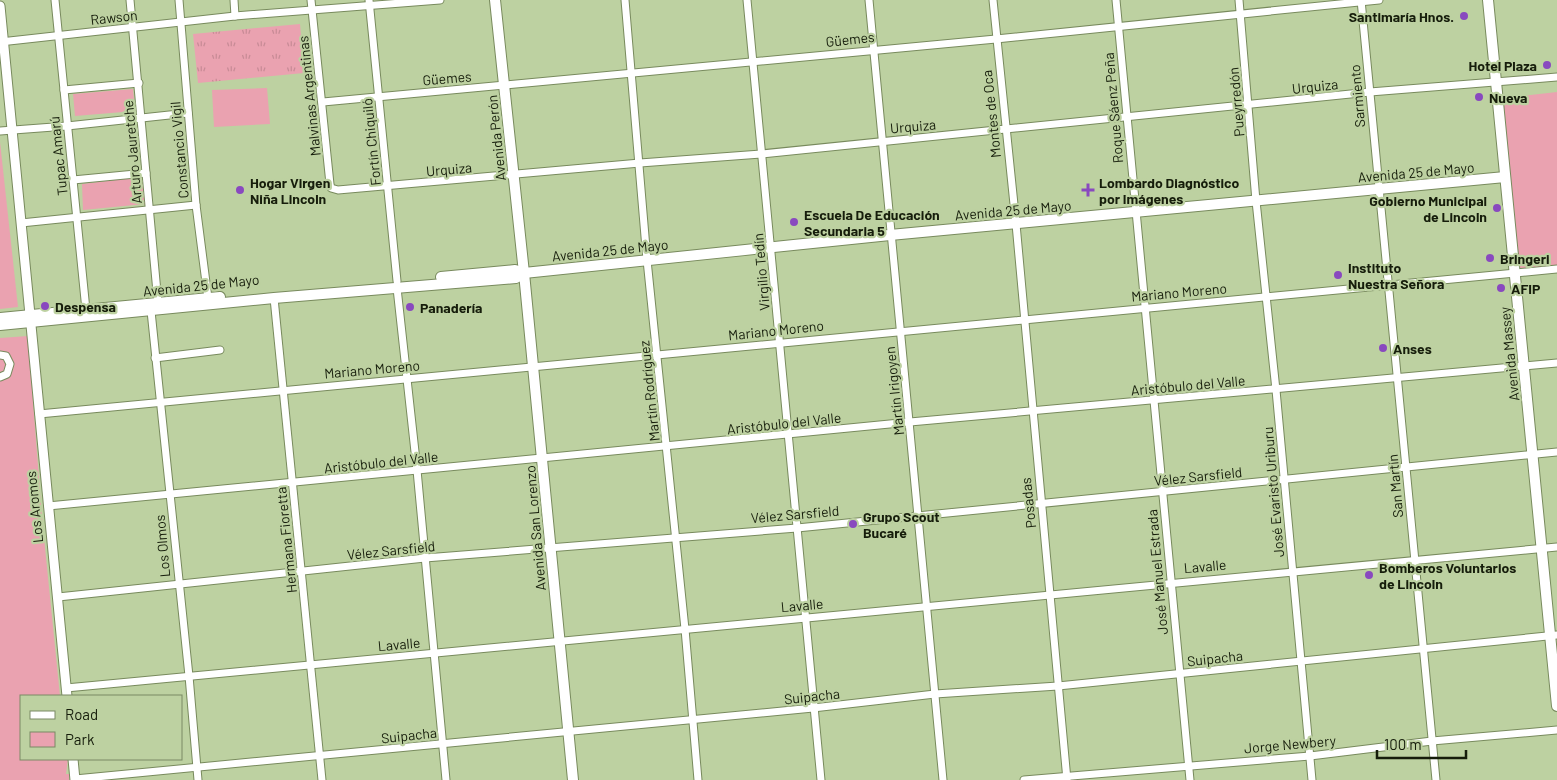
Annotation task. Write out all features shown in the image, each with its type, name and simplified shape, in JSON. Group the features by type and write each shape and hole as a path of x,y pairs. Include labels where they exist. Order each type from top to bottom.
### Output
{"main road":[{"name":"Avenida Perón","path":"495,0 524,273"},
{"name":"Avenida Massey","path":"1488,0 1533,455 1540,549 1554,635 1557,706"},
{"name":"Avenida 25 de Mayo","path":"30,319 397,284 516,278 524,273 772,247 1505,177"},
{"name":"Avenida San Lorenzo","path":"524,273 573,780"},
{"name":"Avenida 25 de Mayo","path":"30,319 86,310 154,307 208,298 274,295"},
{"path":"0,318 30,319"},
{"path":"0,325 30,319"}],"street":[{"name":"Tupac Amarú","path":"55,0 86,310"},
{"name":"Arturo Jauretche","path":"130,0 142,118 154,307"},
{"name":"Constancio Vigil","path":"179,0 196,205 208,298"},
{"path":"234,0 235,16"},
{"name":"Malvinas Argentinas","path":"311,0 331,188"},
{"name":"Rawson","path":"2,42 235,16 312,12 370,3 440,0"},
{"name":"Martín Rodríguez","path":"624,0 640,163 647,260 685,629 698,780"},
{"name":"Virgilio Tedín","path":"747,0 761,154 772,247 821,780"},
{"name":"Martín Irigoyen","path":"869,0 943,780"},
{"name":"Montes de Oca","path":"992,0 1016,224"},
{"name":"Roque Sáenz Peña","path":"1116,0 1135,213"},
{"name":"Pueyrredón","path":"1239,0 1250,106 1256,201"},
{"name":"Güemes","path":"323,102 996,39 1379,0"},
{"name":"Sarmiento","path":"1361,1 1378,189"},
{"name":"Fortín Chiquiló","path":"370,3 446,780"},
{"name":"Los Aromos","path":"0,6 2,42 67,692"},
{"name":"Urquiza","path":"331,188 388,187 640,163 761,154 1126,119 1370,92 1557,77"},
{"path":"64,90 139,83"},
{"path":"0,131 188,113"},
{"path":"73,180 146,173"},
{"name":"San Martín","path":"1378,189 1436,780"},
{"name":"José Evaristo Uriburu","path":"1256,201 1276,390 1312,780"},
{"path":"21,223 196,205"},
{"name":"José Manuel Estrada","path":"1135,213 1190,780"},
{"name":"Posadas","path":"1016,224 1023,320 1067,778"},
{"name":"Mariano Moreno","path":"39,414 284,389 658,355 1144,307 1267,298 1387,284 1557,269"},
{"name":"Hermana Fioretta","path":"274,295 302,573 309,664 322,780"},
{"name":"Los Olmos","path":"154,307 160,403 198,780"},
{"path":"156,358 220,350"},
{"path":"0,355 6,356 10,364 7,374 0,377"},
{"name":"Aristóbulo del Valle","path":"48,506 292,484 910,422 1032,413 1154,399 1276,390 1557,363"},
{"name":"Vélez Sarsfield","path":"58,597 178,583 302,573 425,558 798,528 919,514 1406,469 1557,452"},
{"name":"Lavalle","path":"67,692 189,676 309,664 434,654 806,616 928,607 1170,582 1557,547"},
{"name":"Suipacha","path":"75,779 442,744 567,730 692,720 935,694 1058,686 1554,635"},
{"name":"Jorge Newbery","path":"1024,780 1067,778 1188,765 1310,756 1432,741 1557,730"},
{"path":"73,760 75,779"}],"green space":[{"path":"300,24 304,73 198,83 193,34"},
{"path":"267,88 270,124 214,127 212,90"},
{"path":"133,89 135,111 75,116 73,94"},
{"path":"1557,92 1557,266 1519,270 1503,98"},
{"path":"0,142 18,307 0,309"},
{"path":"141,177 145,204 83,210 82,184"},
{"path":"28,336 42,518 60,695 20,695 20,760 68,760 66,774 69,774 69,780 0,780 0,338"}],"place":[{"name":"Santimaría Hnos.","path":"1464,16"},
{"name":"Hotel Plaza","path":"1547,65"},
{"name":"Nueva","path":"1479,97"},
{"name":"Hogar Virgen Niña Lincoln","path":"240,190"},
{"name":"Lombardo Diagnóstico por Imágenes","path":"1088,190"},
{"name":"Gobierno Municipal de Lincoln","path":"1497,208"},
{"name":"Escuela De Educación Secundaria 5","path":"794,222"},
{"name":"Bringeri","path":"1490,258"},
{"name":"Instituto Nuestra Señora","path":"1338,275"},
{"name":"AFIP","path":"1501,288"},
{"name":"Despensa","path":"45,306"},
{"name":"Panadería","path":"410,307"},
{"name":"Anses","path":"1383,348"},
{"name":"Grupo Scout Bucaré","path":"853,524"},
{"name":"Bomberos Voluntarios de Lincoln","path":"1369,575"}]}
